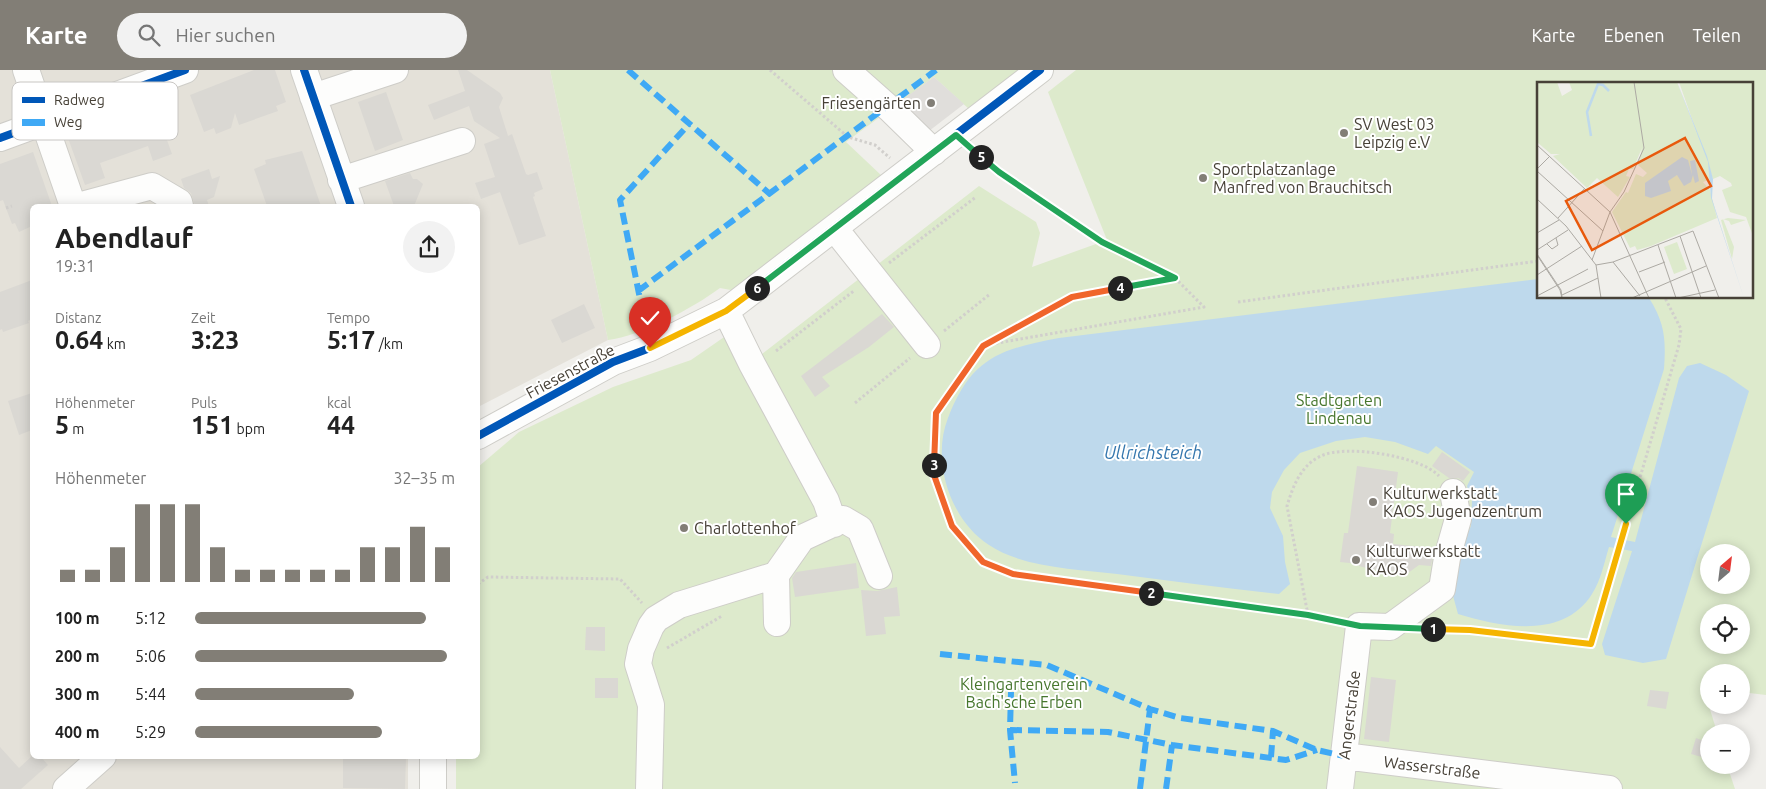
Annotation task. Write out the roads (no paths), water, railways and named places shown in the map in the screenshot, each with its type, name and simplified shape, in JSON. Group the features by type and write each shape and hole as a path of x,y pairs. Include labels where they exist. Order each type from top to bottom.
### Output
{"street":[{"path":"26,70 30,82"},
{"path":"152,82 185,70"},
{"path":"304,70 349,204"},
{"path":"313,97 395,70"},
{"path":"846,70 934,152"},
{"name":"Friesenstraße","path":"480,435 613,362 650,348 726,311 1040,70"},
{"path":"0,138 12,134"},
{"path":"46,140 50,172 68,203 152,186 180,204"},
{"path":"341,180 462,141"},
{"path":"835,229 927,345"},
{"path":"726,311 752,364 826,501 834,524"},
{"name":"Angerstraße","path":"1340,789 1359,633 1390,627 1442,589 1447,558 1458,520 1453,492"},
{"path":"777,623 776,575 802,538 843,519 860,529 879,576"},
{"path":"649,789 651,705 638,664 645,637 656,619 679,605 776,575"},
{"name":"Wasserstraße","path":"1344,756 1609,789"},
{"path":"66,789 100,759"},
{"path":"433,759 433,789"}],"water":[{"name":"Ullrichsteich","path":"1537,279 1537,299 1650,299 1663,332 1665,349 1664,369 1611,537 1635,542 1679,378 1687,366 1700,363 1726,375 1749,391 1702,544 1700,544 1666,659 1643,663 1605,655 1602,644 1632,551 1609,547 1600,577 1592,594 1580,609 1565,618 1548,624 1512,626 1458,614 1452,592 1458,554 1471,526 1472,500 1467,486 1474,472 1436,446 1428,454 1395,442 1365,437 1336,441 1300,453 1284,470 1272,492 1270,508 1283,536 1285,562 1290,584 1279,594 1068,569 1034,563 1003,553 975,534 954,505 947,488 943,470 943,435 957,398 978,369 1004,352 1038,342"}],"place":[{"name":"Friesengärten","path":"931,103"},
{"name":"SV West 03 Leipzig e.V","path":"1344,133"},
{"name":"Sportplatzanlage Manfred von Brauchitsch","path":"1203,178"},
{"name":"Kulturwerkstatt KAOS Jugendzentrum","path":"1373,502"},
{"name":"Charlottenhof","path":"684,528"},
{"name":"Kulturwerkstatt KAOS","path":"1356,560"}],"park label":[{"name":"Stadtgarten Lindenau","path":"1339,409"},
{"name":"Kleingartenverein Bach'sche Erben","path":"1024,693"}]}
